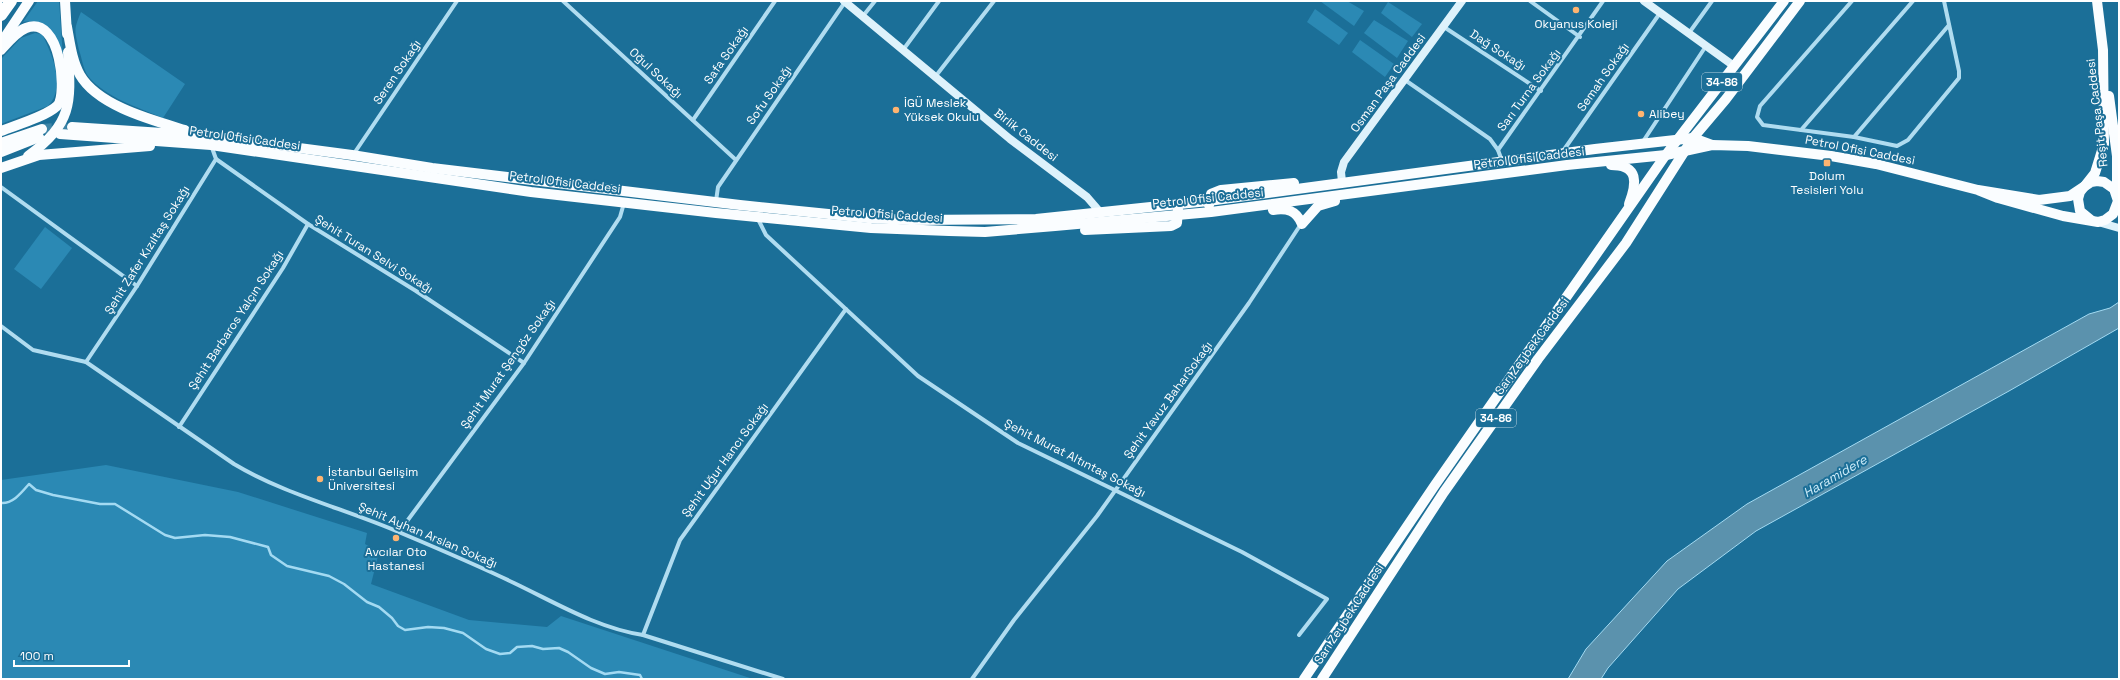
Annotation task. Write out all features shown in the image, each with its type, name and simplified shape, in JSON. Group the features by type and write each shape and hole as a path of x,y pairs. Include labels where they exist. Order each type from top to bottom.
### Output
{"highway":[{"path":"1,15 11,1"}],"main road":[{"path":"1,43 29,1"},
{"path":"1,168 25,158 48,141 65,117 68,109 70,80 65,1"},
{"name":"34-86","path":"1666,155 1784,1"},
{"name":"Sarı Zeybek Caddesi","path":"1322,679 1444,492 1538,359 1626,243 1693,138 1726,98 1800,1"},
{"name":"Reşit Paşa Caddesi","path":"2097,1 2117,156 2118,197"},
{"path":"1,50 25,28 39,26 51,36 55,47 61,76 59,103 51,110 1,131"},
{"path":"67,27 74,59 80,75 98,94 128,111 210,140"},
{"name":"Reşit Paşa Caddesi","path":"2084,187 2095,172 2104,144 2103,51"},
{"name":"Petrol Ofisi Caddesi","path":"1178,210 1177,223 1171,226 1047,231 1018,229 956,232 879,228 716,213 524,190 210,140 184,142 64,130 210,140 352,155 432,168 854,217 910,220 1011,220 1100,212 1178,210 1211,212 1567,165 1666,155 1712,145 1748,146 1831,156 1876,164 1978,190 2039,200 2070,196 2091,182 2104,182 2114,190 2118,197 2117,208 2113,214 2105,220 2091,220 2063,216 1998,198 1978,190"},
{"path":"1,142 41,133 1,152"},
{"name":"Petrol Ofisi Caddesi","path":"1178,210 1208,201 1211,194 1221,190 1278,184 1342,182 1562,153 1693,138 1712,145"},
{"path":"25,158 80,150 184,142"},
{"name":"Sarı Zeybek Caddesi","path":"1304,679 1435,485 1666,155"},
{"path":"1567,165 1618,165 1627,167 1632,172 1634,177 1633,192 1619,224"},
{"path":"2084,187 2080,192 2078,204 2084,216 2091,220"},
{"path":"1208,201 1211,212 1216,215 1223,216 1283,208 1295,213 1302,224 1313,210 1323,203 1369,194 1386,188"},
{"path":"716,201 716,213"}],"street":[{"name":"Seren Sokağı","path":"352,155 458,1"},
{"name":"Oğul Sokağı","path":"563,1 736,160"},
{"name":"Safa Sokağı","path":"693,120 775,1"},
{"name":"Birlik Caddesi","path":"844,1 1010,139 1088,197 1100,212"},
{"name":"Sofu Sokağı","path":"716,201 718,188 844,1"},
{"path":"863,16 875,1"},
{"path":"903,50 939,1"},
{"path":"935,77 994,1"},
{"name":"Osman Paşa Caddesi","path":"1342,182 1344,162 1462,1"},
{"path":"1530,1 1580,36"},
{"name":"Sarı Turna Sokağı","path":"1498,150 1580,36 1603,1"},
{"path":"1689,33 1712,1"},
{"path":"1852,1 1760,106 1757,112 1757,118 1763,125 1854,137 1897,146 1908,140 1959,78 1959,71 1944,1"},
{"path":"1801,130 1913,1"},
{"path":"1646,2 1734,66"},
{"name":"Semah Sokağı","path":"1562,153 1660,13"},
{"path":"1854,137 1949,24"},
{"name":"Dağ Sokağı","path":"1444,27 1541,91"},
{"path":"1640,145 1706,46"},
{"path":"1405,80 1490,139 1498,150 1502,161"},
{"path":"210,140 216,159"},
{"name":"Şehit Turan Selvi Sokağı","path":"216,159 308,224 416,291 524,363"},
{"name":"Şehit Zafer Kızıltaş Sokağı","path":"86,362 137,286 216,159"},
{"path":"1,187 137,286"},
{"name":"Şehit Murat Şengöz Sokağı","path":"399,532 524,363 620,217 624,202"},
{"name":"Şehit Murat Altıntaş Sokağı","path":"757,216 766,235 918,376 998,430 1018,443 1242,552 1327,599 1299,635"},
{"path":"2091,220 2119,228"},
{"name":"Şehit Barbaros Yalçın Sokağı","path":"179,427 283,268 308,224"},
{"name":"Şehit Yavuz BaharSokağı","path":"972,679 1014,620 1115,490 1245,309 1302,224"},
{"name":"Şehit Uğur Hancı Sokağı","path":"643,635 680,540 846,309"},
{"name":"Şehit Ayhan Arslan Sokağı","path":"1,326 33,350 86,362 179,427 257,478 399,532 498,575 600,624 623,632 643,635 783,679"}],"shaded area":[{"path":"38,1 59,1 64,70 57,43 49,29 42,24 23,22"},
{"path":"1320,1 1347,1 1364,11 1354,26"},
{"path":"1388,2 1422,24 1412,37 1381,13"},
{"path":"1315,9 1348,33 1339,45 1307,22"},
{"path":"81,12 185,84 163,118 113,96 95,84 88,76 79,50 76,34 76,27"},
{"path":"1374,20 1408,41 1397,58 1364,33"},
{"path":"35,33 42,34 56,70 57,80 54,98 48,106 1,124 1,59 21,38"},
{"path":"1360,40 1394,64 1385,77 1352,52"},
{"path":"45,227 72,248 41,289 14,269"},
{"path":"106,465 238,492 367,533 365,544 379,552 371,584 469,620 547,627 561,616 753,679 1,679 1,480"}],"water":[{"name":"Haramidere","path":"2119,302 2119,328 2009,391 1756,531 1678,589 1608,668 1601,679 1568,679 1586,649 1667,561 1747,504 2089,314 2110,308"}],"waterway":[{"path":"1,503 13,500 29,484 36,490 53,495 100,504 115,504 165,535 175,538 205,535 230,537 268,547 271,555 287,566 329,576 344,584 367,602 379,607 392,618 398,626 405,630 428,627 444,628 463,633 486,649 500,654 510,653 517,647 532,646 543,649 559,648 568,652 591,668 605,674 619,672 640,675 642,679"}],"tunnel":[{"path":"42,129 67,127"}],"place":[{"name":"Okyanus Koleji","path":"1576,10"},
{"name":"İGÜ Meslek Yüksek Okulu","path":"896,110"},
{"name":"Alibey","path":"1641,114"},
{"name":"Dolum Tesisleri Yolu","path":"1827,163"},
{"name":"İstanbul Gelişim Üniversitesi","path":"320,479"},
{"name":"Avcılar Oto Hastanesi","path":"396,538"}]}
